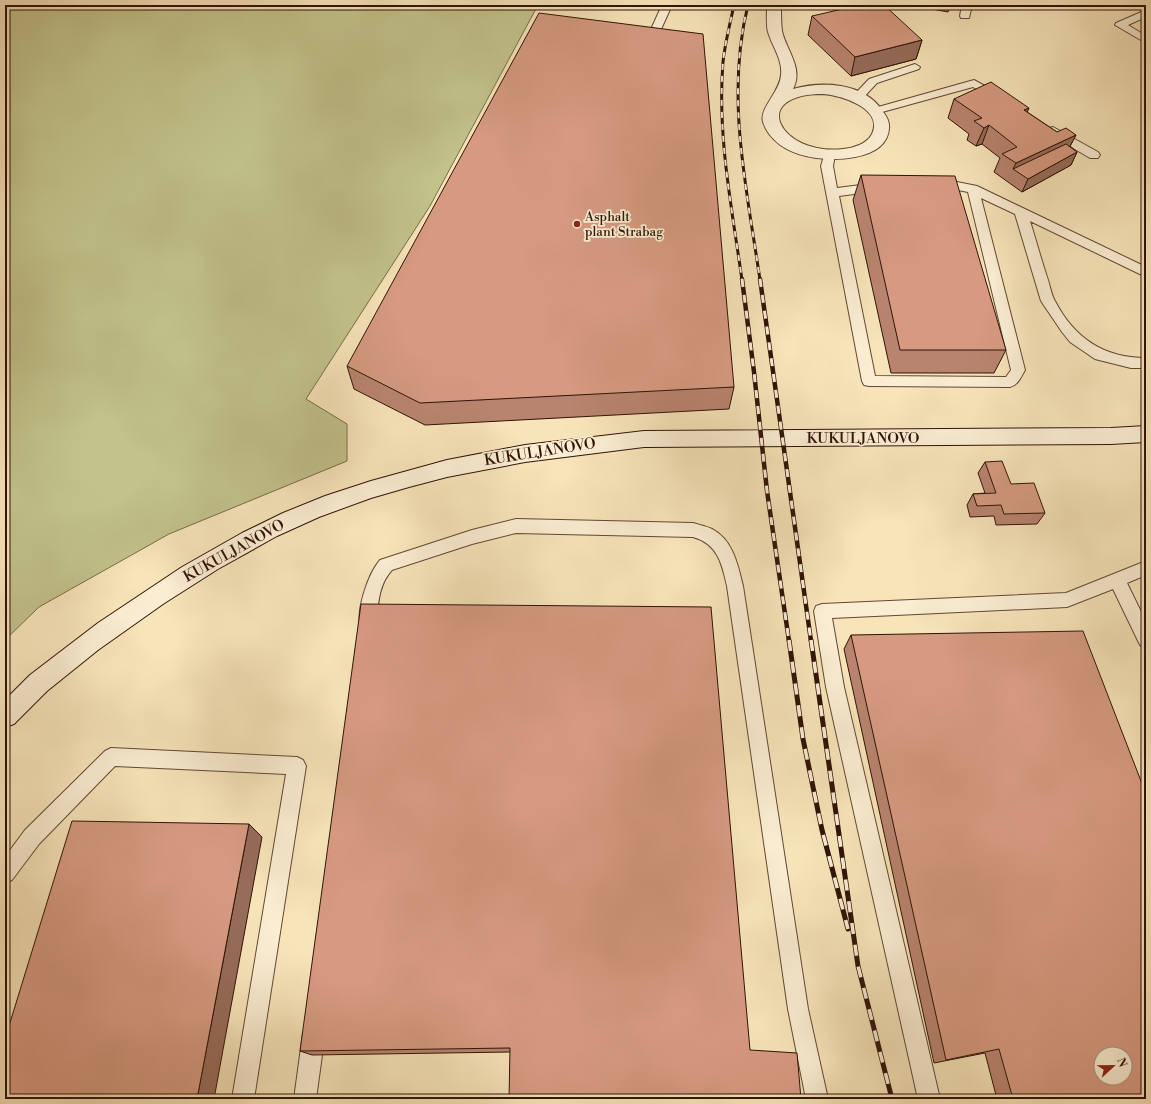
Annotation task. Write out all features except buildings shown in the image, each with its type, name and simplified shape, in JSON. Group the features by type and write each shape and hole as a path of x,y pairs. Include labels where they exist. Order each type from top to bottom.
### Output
{"main road":[{"path":"774,5 775,32 787,62 789,80 773,109 771,117 773,126 779,135 788,142 800,148 814,153 829,155 850,154 862,150 872,144 878,136 881,128 880,119 875,111 858,98 809,81 795,71 787,62"},
{"path":"778,102 791,94 808,89 820,88 840,91"},
{"name":"KUKULJANOVO","path":"5,716 42,680 92,640 152,599 236,546 290,520 332,503 406,479 465,464 520,453 584,444 644,439 1103,436 1146,434"}],"lane":[{"path":"643,58 667,5"},
{"path":"965,16 967,5"},
{"path":"1146,13 1120,25 1146,40"},
{"path":"858,98 873,81 915,67"},
{"path":"875,111 974,83 1007,103"},
{"path":"1041,123 1094,155"},
{"path":"829,155 826,166 869,380 1010,382 1018,370 973,189"},
{"path":"928,180 973,189 1146,272"},
{"path":"832,193 891,185"},
{"path":"1021,213 1048,301 1066,329 1075,338 1100,355 1131,363 1146,363"},
{"path":"365,646 375,579 379,570 386,564 472,537 516,526 693,530 708,534 719,545 729,559 735,586 798,1009 818,1099"},
{"path":"929,1099 835,687 822,611 1067,600 1146,568"},
{"path":"1117,580 1146,640"},
{"path":"5,873 32,837 111,757 297,766 244,1099"},
{"path":"305,1099 317,1016"}],"green space":[{"path":"5,5 538,5 430,206 306,399 347,424 347,461 169,534 39,607 5,640"}],"railway":[{"path":"734,5 723,62 722,117 726,172 742,280"},
{"path":"748,5 741,39 738,74 738,108 744,177 760,280"},
{"path":"742,279 767,491 789,641"},
{"path":"760,279 811,641"},
{"path":"789,640 803,739 822,830 848,929"},
{"path":"811,640 858,966 892,1099"}],"place":[{"name":"Asphalt plant Strabag","path":"577,224"}]}
